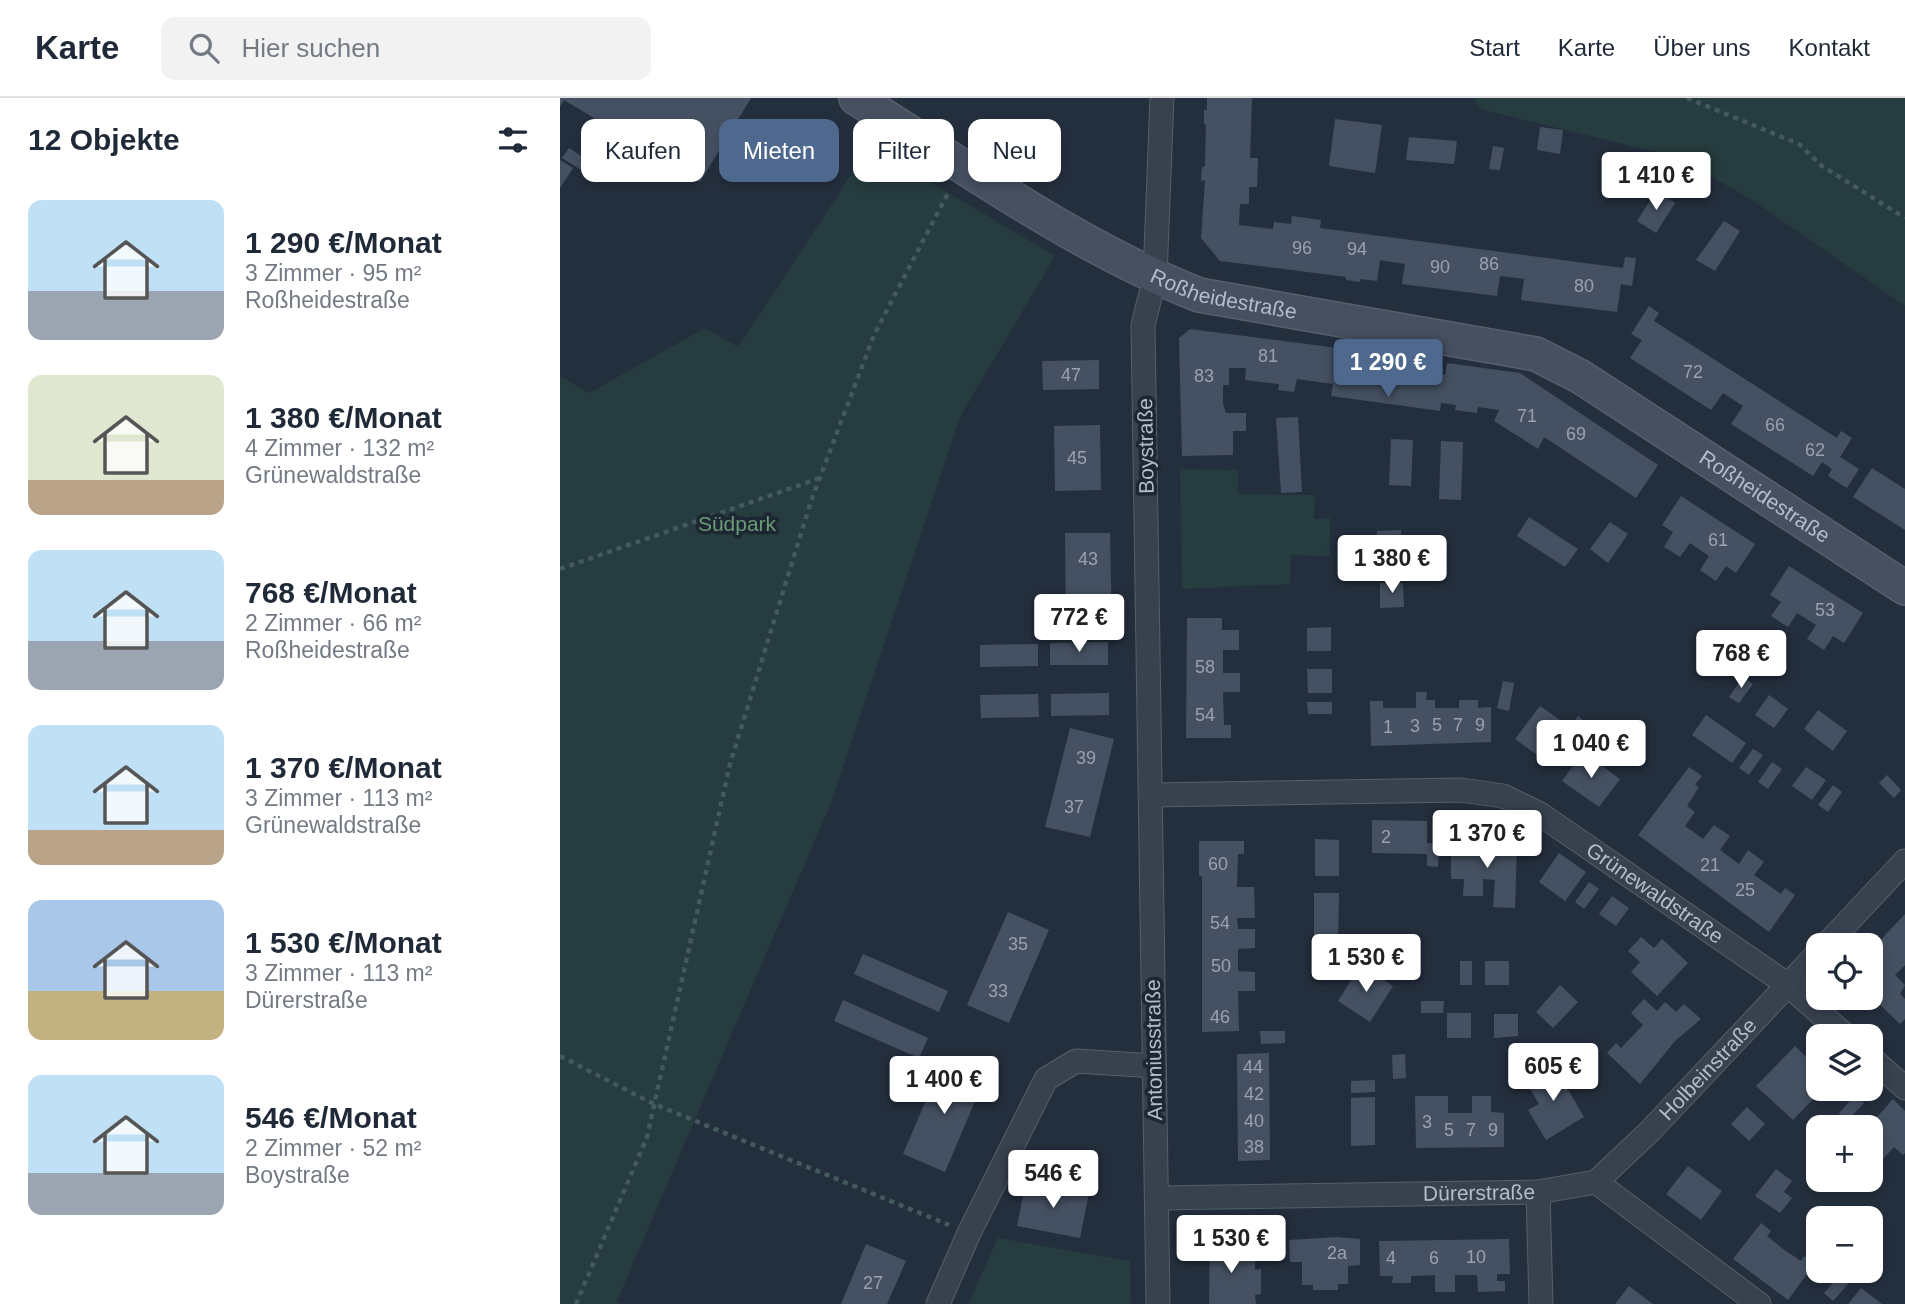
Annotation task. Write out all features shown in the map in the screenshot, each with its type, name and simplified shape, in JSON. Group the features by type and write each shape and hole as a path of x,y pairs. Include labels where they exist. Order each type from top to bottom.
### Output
{"street":[{"name":"Roßheidestraße","path":"856,98 1069,232 1155,277 1199,295 1441,335 1536,354 1581,377 1905,588"},
{"name":"Boystraße","path":"1152,795 1143,325 1155,277 1162,98"},
{"name":"Grünewaldstraße","path":"1152,795 1461,790 1503,796 1540,814 1788,985 1832,1024"},
{"name":"Antoniusstraße","path":"1152,795 1158,1304"},
{"path":"1837,933 1905,861"},
{"name":"Holbeinstraße","path":"1596,1182 1650,1130 1806,966"},
{"path":"938,1304 969,1233 1046,1079 1076,1061 1154,1066"},
{"path":"1883,1069 1905,1088"},
{"path":"1596,1182 1759,1304"},
{"name":"Dürerstraße","path":"1157,1198 1538,1192 1596,1182"},
{"path":"1538,1192 1541,1304"}],"path":[{"path":"1687,98 1799,144 1822,166 1905,218"},
{"path":"576,1304 647,1137 730,764 750,692 820,478 874,335 963,166"},
{"path":"560,569 820,478"},
{"path":"560,1056 654,1104 969,1233"}],"green space":[{"path":"1474,98 1905,98 1905,306 1755,202 1680,158 1480,109"},
{"name":"Südpark","path":"853,172 853,182 931,182 1055,256 960,417 831,803 617,1301 621,1304 560,1304 560,376 589,393 705,328 738,347"},
{"path":"1180,469 1238,470 1238,494 1315,495 1314,519 1330,518 1330,556 1291,555 1290,584 1182,589"},
{"path":"998,1238 1130,1261 1131,1304 968,1304"}],"building":[{"path":"560,98 751,98 738,119 719,119 719,151 705,174 705,119 596,119 564,100 560,107"},
{"path":"1207,98 1252,98 1250,158 1258,158 1257,187 1249,187 1249,204 1240,204 1239,225 1273,229 1274,222 1291,224 1292,216 1321,220 1320,228 1623,268 1625,257 1636,258 1632,286 1621,284 1617,312 1521,300 1524,279 1500,276 1497,296 1402,284 1405,264 1380,260 1377,281 1360,279 1360,282 1346,280 1346,277 1220,261 1201,238 1205,180 1201,181 1202,167 1205,166 1204,110 1207,110"},
{"path":"1335,119 1382,125 1375,173 1329,166"},
{"path":"1540,127 1563,130 1560,154 1537,150"},
{"path":"1409,137 1457,141 1454,164 1406,160"},
{"path":"1493,146 1504,148 1500,170 1489,169"},
{"path":"569,148 581,156 581,170 562,158"},
{"path":"560,160 573,168 560,188"},
{"path":"1656,191 1675,203 1656,233 1637,221"},
{"path":"1724,221 1740,231 1715,271 1696,260"},
{"path":"1649,306 1659,313 1654,321 1837,438 1841,431 1852,438 1840,457 1859,469 1847,488 1828,476 1832,469 1822,462 1813,476 1731,424 1743,406 1723,393 1711,410 1630,358 1642,340 1631,334"},
{"path":"1190,329 1338,348 1336,361 1445,375 1447,363 1520,373 1658,465 1636,498 1544,437 1538,449 1494,421 1499,410 1478,407 1477,413 1455,410 1456,405 1441,403 1440,411 1331,396 1333,384 1297,379 1294,392 1278,390 1279,384 1245,380 1246,368 1229,368 1229,385 1223,385 1226,413 1246,413 1246,431 1233,431 1233,455 1182,456 1179,338"},
{"path":"1099,360 1099,389 1043,390 1042,361"},
{"path":"1298,417 1302,492 1281,493 1276,418"},
{"path":"1100,425 1101,490 1055,491 1054,426"},
{"path":"1391,439 1413,440 1411,486 1389,485"},
{"path":"1441,441 1463,442 1461,500 1439,499"},
{"path":"1872,468 1905,489 1905,530 1853,497"},
{"path":"1681,496 1755,544 1736,573 1726,566 1716,581 1700,570 1709,556 1690,543 1680,557 1664,547 1673,532 1662,525"},
{"path":"1529,517 1578,549 1565,567 1517,536"},
{"path":"1610,522 1628,534 1608,563 1590,549"},
{"path":"1401,530 1401,555 1377,555 1377,531"},
{"path":"1065,533 1110,533 1112,634 1066,635"},
{"path":"1789,566 1863,613 1844,643 1833,636 1824,650 1807,639 1816,625 1797,613 1788,627 1771,616 1781,602 1770,595"},
{"path":"1380,583 1403,583 1404,607 1380,608"},
{"path":"1187,618 1222,618 1222,630 1239,630 1239,650 1223,650 1223,673 1240,673 1240,692 1223,692 1224,725 1231,725 1231,738 1186,738"},
{"path":"1331,627 1331,651 1307,651 1307,628"},
{"path":"1108,642 1108,665 1050,665 1050,643"},
{"path":"1038,644 1038,666 980,667 980,645"},
{"path":"1307,669 1332,669 1332,693 1308,693"},
{"path":"1743,677 1753,684 1739,703 1729,697"},
{"path":"1503,681 1514,683 1509,711 1497,708"},
{"path":"1416,692 1427,692 1426,700 1435,700 1435,708 1459,708 1459,700 1478,700 1478,708 1491,707 1491,742 1371,746 1370,701 1383,701 1383,708 1416,708"},
{"path":"1109,693 1109,715 1051,716 1051,694"},
{"path":"1038,694 1039,717 981,718 980,695"},
{"path":"1769,695 1788,709 1774,728 1755,715"},
{"path":"1307,702 1332,702 1332,714 1308,714"},
{"path":"1540,706 1570,727 1578,716 1587,723 1566,753 1556,746 1545,761 1515,739"},
{"path":"1818,710 1847,731 1833,751 1804,729"},
{"path":"1706,715 1746,743 1732,763 1692,735"},
{"path":"1070,728 1114,739 1090,837 1045,827"},
{"path":"1753,749 1763,755 1749,775 1739,768"},
{"path":"1583,752 1620,779 1599,807 1562,781"},
{"path":"1772,762 1782,769 1768,789 1758,782"},
{"path":"1689,767 1702,776 1695,785 1699,787 1687,806 1695,812 1685,826 1703,839 1714,825 1730,836 1720,850 1739,864 1748,850 1764,862 1754,875 1781,894 1785,888 1795,895 1769,932 1638,835"},
{"path":"1806,767 1826,780 1812,800 1792,786"},
{"path":"1887,775 1901,790 1894,798 1879,783"},
{"path":"1833,785 1842,792 1828,812 1818,805"},
{"path":"1372,820 1427,821 1427,843 1439,843 1438,867 1427,866 1427,854 1372,853"},
{"path":"1315,839 1339,840 1339,876 1315,876"},
{"path":"1199,841 1244,841 1244,854 1238,854 1237,887 1254,887 1255,918 1237,918 1238,929 1255,929 1255,948 1238,949 1238,971 1255,972 1255,991 1238,991 1239,1031 1202,1032 1202,876 1199,876"},
{"path":"1451,844 1517,845 1515,908 1493,907 1495,880 1483,879 1483,896 1463,896 1464,879 1451,879"},
{"path":"1559,853 1586,872 1565,901 1539,882"},
{"path":"1589,882 1599,889 1584,909 1575,902"},
{"path":"1314,893 1339,893 1338,941 1314,941"},
{"path":"1612,896 1629,908 1616,926 1599,914"},
{"path":"1008,912 1049,930 1009,1023 967,1005"},
{"path":"1905,914 1905,965 1895,975 1905,985 1900,994 1905,999 1905,1019 1900,1024 1883,1008 1883,937"},
{"path":"1641,937 1654,948 1662,939 1688,963 1657,996 1631,972 1640,962 1628,951"},
{"path":"1367,938 1391,939 1391,951 1366,950"},
{"path":"863,954 948,991 939,1012 854,974"},
{"path":"1460,961 1472,961 1472,985 1460,985"},
{"path":"1485,961 1509,961 1509,985 1485,985"},
{"path":"1361,965 1393,986 1370,1022 1338,1001"},
{"path":"1560,985 1578,1002 1553,1028 1536,1012"},
{"path":"1644,999 1657,1011 1665,1002 1676,1012 1684,1004 1701,1019 1675,1041 1640,1084 1607,1053 1616,1043 1621,1048 1643,1025 1631,1013"},
{"path":"843,1000 928,1038 919,1058 834,1021"},
{"path":"1421,1001 1444,1001 1443,1013 1421,1013"},
{"path":"1447,1013 1471,1013 1471,1038 1447,1038"},
{"path":"1494,1014 1518,1014 1518,1036 1494,1038"},
{"path":"1260,1031 1285,1031 1285,1043 1261,1044"},
{"path":"1795,1046 1806,1057 1806,1101 1811,1101 1793,1120 1756,1086"},
{"path":"1269,1053 1270,1160 1238,1161 1237,1054"},
{"path":"1405,1054 1406,1078 1393,1079 1392,1055"},
{"path":"943,1060 985,1078 945,1172 903,1154"},
{"path":"1551,1061 1584,1117 1546,1140 1528,1110 1539,1104 1530,1089 1538,1084 1532,1073"},
{"path":"1375,1080 1375,1092 1351,1093 1351,1081"},
{"path":"1415,1096 1448,1096 1448,1113 1472,1113 1472,1096 1491,1096 1491,1112 1504,1113 1504,1147 1416,1148"},
{"path":"1375,1097 1375,1145 1351,1146 1351,1098"},
{"path":"1893,1099 1905,1111 1903,1155 1894,1147 1883,1159 1883,1115 1879,1115"},
{"path":"1850,1101 1864,1103 1853,1115 1839,1113"},
{"path":"1747,1107 1765,1124 1749,1141 1731,1124"},
{"path":"1688,1166 1722,1191 1701,1220 1666,1194"},
{"path":"1776,1169 1792,1181 1784,1192 1792,1198 1780,1213 1755,1196"},
{"path":"1026,1181 1089,1193 1080,1238 1017,1226"},
{"path":"1761,1223 1771,1231 1767,1236 1783,1249 1801,1261 1804,1256 1806,1257 1806,1275 1788,1300 1733,1259"},
{"path":"1210,1235 1232,1235 1232,1259 1255,1259 1255,1270 1261,1269 1261,1294 1255,1295 1256,1304 1209,1304"},
{"path":"1336,1237 1360,1239 1360,1265 1348,1266 1348,1284 1338,1284 1338,1290 1313,1290 1313,1285 1302,1285 1302,1262 1290,1262 1289,1240"},
{"path":"1509,1239 1510,1274 1497,1274 1497,1281 1505,1281 1505,1291 1478,1292 1477,1275 1455,1275 1455,1292 1435,1292 1435,1275 1411,1276 1411,1283 1392,1283 1393,1276 1380,1276 1379,1241"},
{"path":"866,1244 906,1261 887,1304 841,1304"},
{"path":"1833,1283 1849,1283 1833,1301 1824,1293"},
{"path":"1629,1286 1653,1304 1615,1304"},
{"path":"1861,1288 1882,1304 1848,1304"}]}
